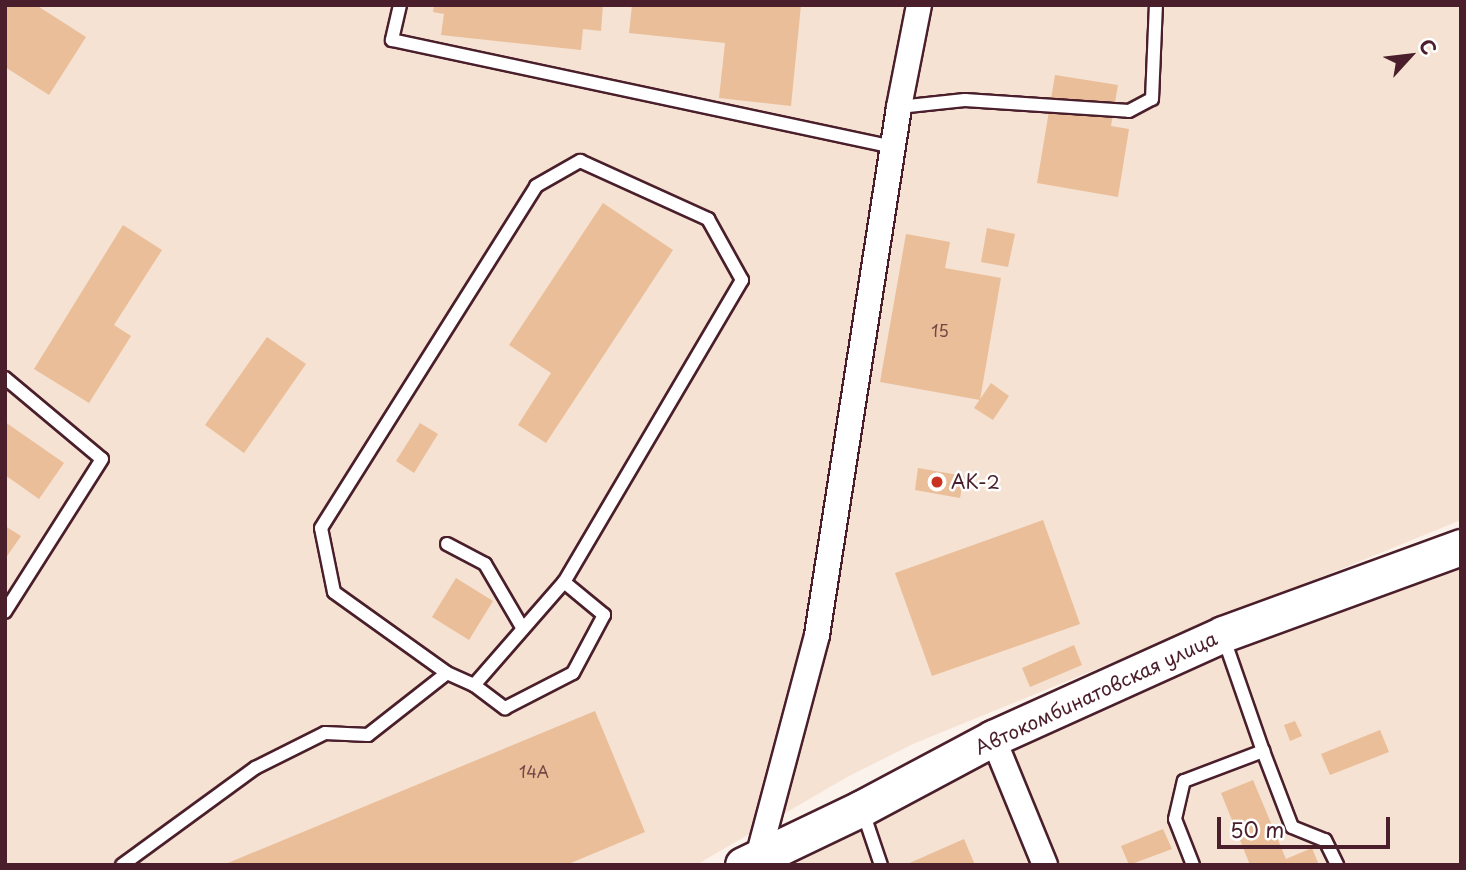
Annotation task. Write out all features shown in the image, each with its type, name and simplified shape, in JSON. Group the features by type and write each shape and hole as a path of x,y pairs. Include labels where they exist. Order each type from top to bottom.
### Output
{"street":[{"path":"750,861 817,635 892,147 919,5"},
{"name":"Автокомбинатовская улица","path":"750,861 862,808 993,738 1223,634 1461,547"},
{"path":"993,738 1045,865"}],"lane":[{"path":"400,5 392,40 892,147"},
{"path":"899,107 965,100 1129,111 1152,99 1157,5"},
{"path":"474,685 564,582 742,279 708,219 580,161 536,187 321,528 334,592 447,673 474,685 505,708 573,673 604,615 564,582"},
{"path":"5,378 102,460 5,612"},
{"path":"447,544 485,564 523,629"},
{"path":"1223,634 1292,827 1325,840 1337,865"},
{"path":"122,865 255,768 325,733 368,735 447,673"},
{"path":"1194,865 1175,819 1184,781 1263,751"},
{"path":"862,808 881,865"}],"shaded area":[{"path":"5,5 1461,5 1461,520 913,744 849,776 696,865 5,865"},
{"path":"1461,561 1461,865 782,865 1021,729"}],"building":[{"path":"5,5 36,5 86,37 49,95 5,67"},
{"path":"434,5 603,5 601,31 583,29 581,50 441,35 444,14 433,12"},
{"path":"632,5 801,5 791,106 719,98 725,43 629,33"},
{"path":"1055,75 1118,85 1111,126 1129,129 1118,197 1037,183"},
{"path":"603,203 673,250 546,443 518,425 551,373 509,345"},
{"path":"123,225 162,250 114,325 131,336 89,403 34,369"},
{"path":"987,228 1015,234 1008,267 981,262"},
{"path":"906,234 950,242 945,268 1001,278 980,400 880,382"},
{"path":"267,337 306,364 244,453 205,425"},
{"path":"991,383 1009,396 993,420 974,408"},
{"path":"5,422 64,463 39,499 5,475"},
{"path":"420,423 438,434 414,473 396,461"},
{"path":"918,468 964,476 960,498 915,490"},
{"path":"1043,520 1080,624 932,676 895,573"},
{"path":"5,526 21,536 5,559"},
{"path":"456,578 493,601 469,640 432,617"},
{"path":"1074,645 1082,665 1030,687 1022,668"},
{"path":"595,711 645,832 566,865 223,865"},
{"path":"1295,721 1302,736 1290,741 1284,725"},
{"path":"1380,730 1389,752 1330,775 1321,754"},
{"path":"1253,780 1286,859 1312,848 1319,865 1250,865 1221,793"},
{"path":"1163,829 1172,849 1129,865 1121,846"},
{"path":"964,839 975,865 905,865"}],"place":[{"name":"АК-2","path":"937,482"}]}
